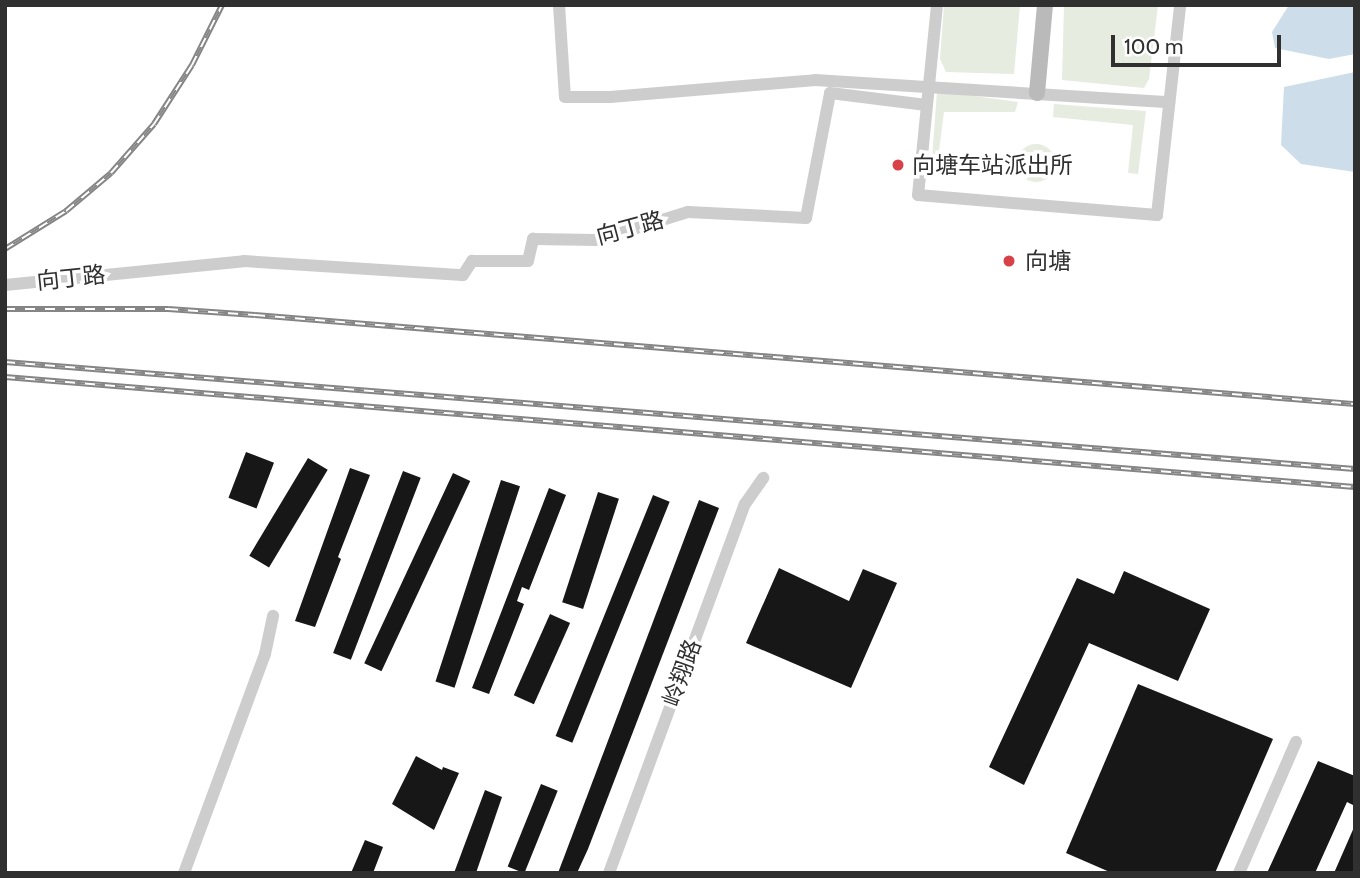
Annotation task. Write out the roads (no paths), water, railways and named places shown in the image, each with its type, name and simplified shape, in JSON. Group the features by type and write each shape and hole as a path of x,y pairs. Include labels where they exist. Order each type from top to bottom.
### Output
{"street":[{"path":"559,5 565,97 815,80 1169,102"},
{"path":"937,5 918,195 1157,215 1180,5"},
{"path":"1037,93 1045,5"},
{"name":"向丁路","path":"5,285 244,261 463,275 472,261 528,261 533,239 598,240 688,212 806,218 830,93 926,105"},
{"name":"岭翔路","path":"609,873 730,543 755,483 763,478"},
{"path":"184,873 265,654 274,616"},
{"path":"1239,873 1296,742"}],"water":[{"path":"1289,5 1355,5 1355,54 1329,59 1275,48 1272,32"},
{"path":"1355,72 1355,172 1301,164 1281,145 1284,87"}],"railway":[{"path":"5,249 66,211 111,173 154,124 192,65 222,5"},
{"path":"5,309 168,309 255,315 1355,404"},
{"path":"5,362 1355,469"},
{"path":"5,377 1355,487"}],"place":[{"name":"向塘车站派出所","path":"898,165"},
{"name":"向塘","path":"1009,261"}]}
